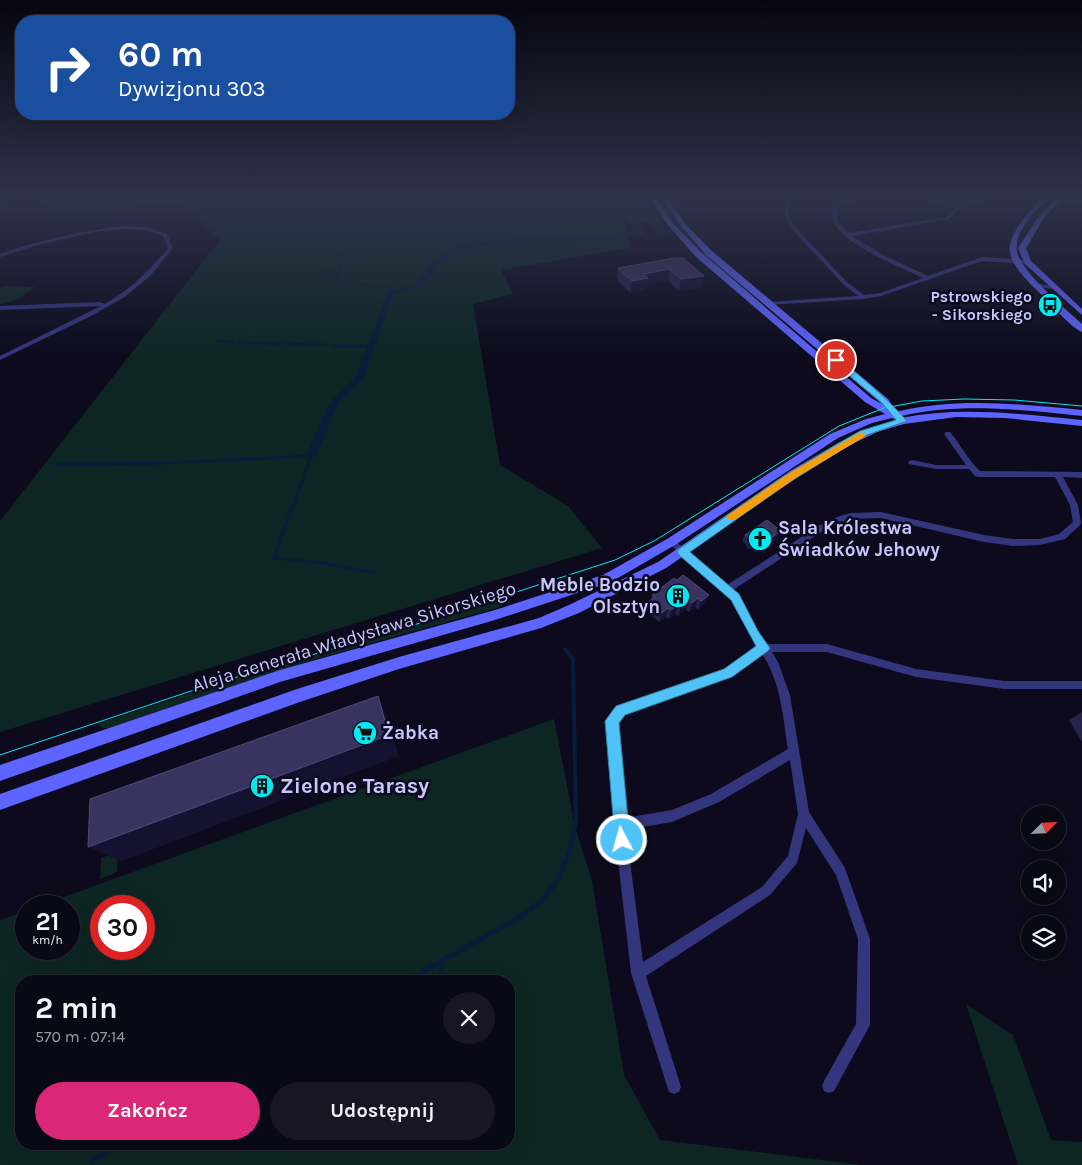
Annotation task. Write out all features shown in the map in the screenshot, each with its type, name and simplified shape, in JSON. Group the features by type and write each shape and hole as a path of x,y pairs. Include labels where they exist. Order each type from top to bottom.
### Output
{"main road":[{"path":"695,250 868,400 903,421"},
{"path":"707,250 885,401 894,414"},
{"path":"1014,250 1016,261 1082,329"},
{"path":"1023,250 1028,262 1082,313"},
{"name":"Aleja Generała Władysława Sikorskiego","path":"885,401 920,409"},
{"name":"Aleja Generała Władysława Sikorskiego","path":"0,802 297,696 399,663 541,623 596,600 662,565 677,547 834,436 869,421 920,409 963,405 997,405 1082,413"},
{"name":"Aleja Generała Władysława Sikorskiego","path":"0,773 280,676 579,589 677,547 864,433 903,421 947,415 983,414 1082,423"}],"street":[{"path":"0,256 16,250"},
{"path":"0,358 106,306 124,295 149,274 169,250"},
{"path":"815,250 845,283 863,297"},
{"path":"873,250 928,278"},
{"path":"769,304 881,294 982,259 1028,262"},
{"path":"1039,286 1053,287"},
{"path":"0,308 99,304 106,306"},
{"path":"948,434 955,440 969,467 978,474 1082,474"},
{"path":"912,462 936,467 969,467"},
{"path":"727,589 828,524 854,516 892,517 1001,542 1030,542 1054,538 1073,529 1077,523 1074,505 1058,475"},
{"path":"638,973 766,891 793,859 804,814 785,695 773,662 754,634 735,597 677,547"},
{"path":"674,1087 638,973 620,825 612,721 621,711 728,673 764,648 827,648 916,673 1004,685 1082,685"},
{"path":"620,825 672,816 715,798 794,752"},
{"path":"804,814 841,872 864,939 863,1025 829,1086"}],"green space":[{"path":"212,250 616,250 501,270 513,294 473,304 500,465 568,506 602,548 0,732 0,521"},
{"path":"701,250 706,250 751,292 753,297"},
{"path":"3,286 35,287 16,300 0,304 0,288"},
{"path":"503,599 506,604 497,608 309,661 109,728 103,728 97,724 230,680"},
{"path":"554,719 575,827 592,881 624,1075 660,1140 862,1165 0,1165 0,920 15,915 15,960 80,960 80,895 69,895"},
{"path":"118,852 117,872 100,879 101,858"},
{"path":"966,1004 1013,1035 1051,1140 1082,1142 1082,1165 1018,1165"}],"building":[{"path":"683,258 704,276 681,279 670,269 643,274 648,278 632,281 618,268"},
{"path":"767,520 781,531 759,546 755,542 749,542 749,538 745,535"},
{"path":"683,575 709,595 701,601 698,598 692,603 689,601 681,607 678,605 671,610 668,608 662,613 648,602 655,597 652,595 674,578 677,580"},
{"path":"378,696 389,735 88,847 90,799"}],"waterway":[{"path":"311,456 334,402 359,379 390,293 414,287 429,274 433,263 456,250"},
{"path":"337,254 341,264 339,272"},
{"path":"322,272 339,272"},
{"path":"339,272 337,281 356,283"},
{"path":"360,284 377,286 378,288 392,288"},
{"path":"219,341 234,342"},
{"path":"239,342 280,344"},
{"path":"286,344 325,345"},
{"path":"332,346 371,346"},
{"path":"54,464 168,463 311,456 274,558 323,563 376,573"},
{"path":"565,649 573,659 576,820 570,850 565,863"},
{"path":"417,975 522,916 543,899 558,880 565,861"},
{"path":"440,962 443,975"},
{"path":"92,1161 111,1150"}],"tram line":[{"path":"0,755 203,687 427,621 615,560 654,541 839,426 884,408 922,401 964,399 1014,400 1082,406"}],"slow traffic":[{"path":"732,517 794,474 861,435"}],"place":[{"name":"Pstrowskiego - Sikorskiego","path":"1050,305"},
{"name":"Sala Królestwa Świadków Jehowy","path":"760,539"},
{"name":"Meble Bodzio Olsztyn","path":"678,596"},
{"name":"Żabka","path":"365,733"},
{"name":"Zielone Tarasy","path":"262,786"}],"route":[{"path":"622,840 612,721 621,711 728,673 764,648 754,634 735,597 682,552 782,482 842,445 864,433 903,421 894,414 885,401 836,360"}]}
